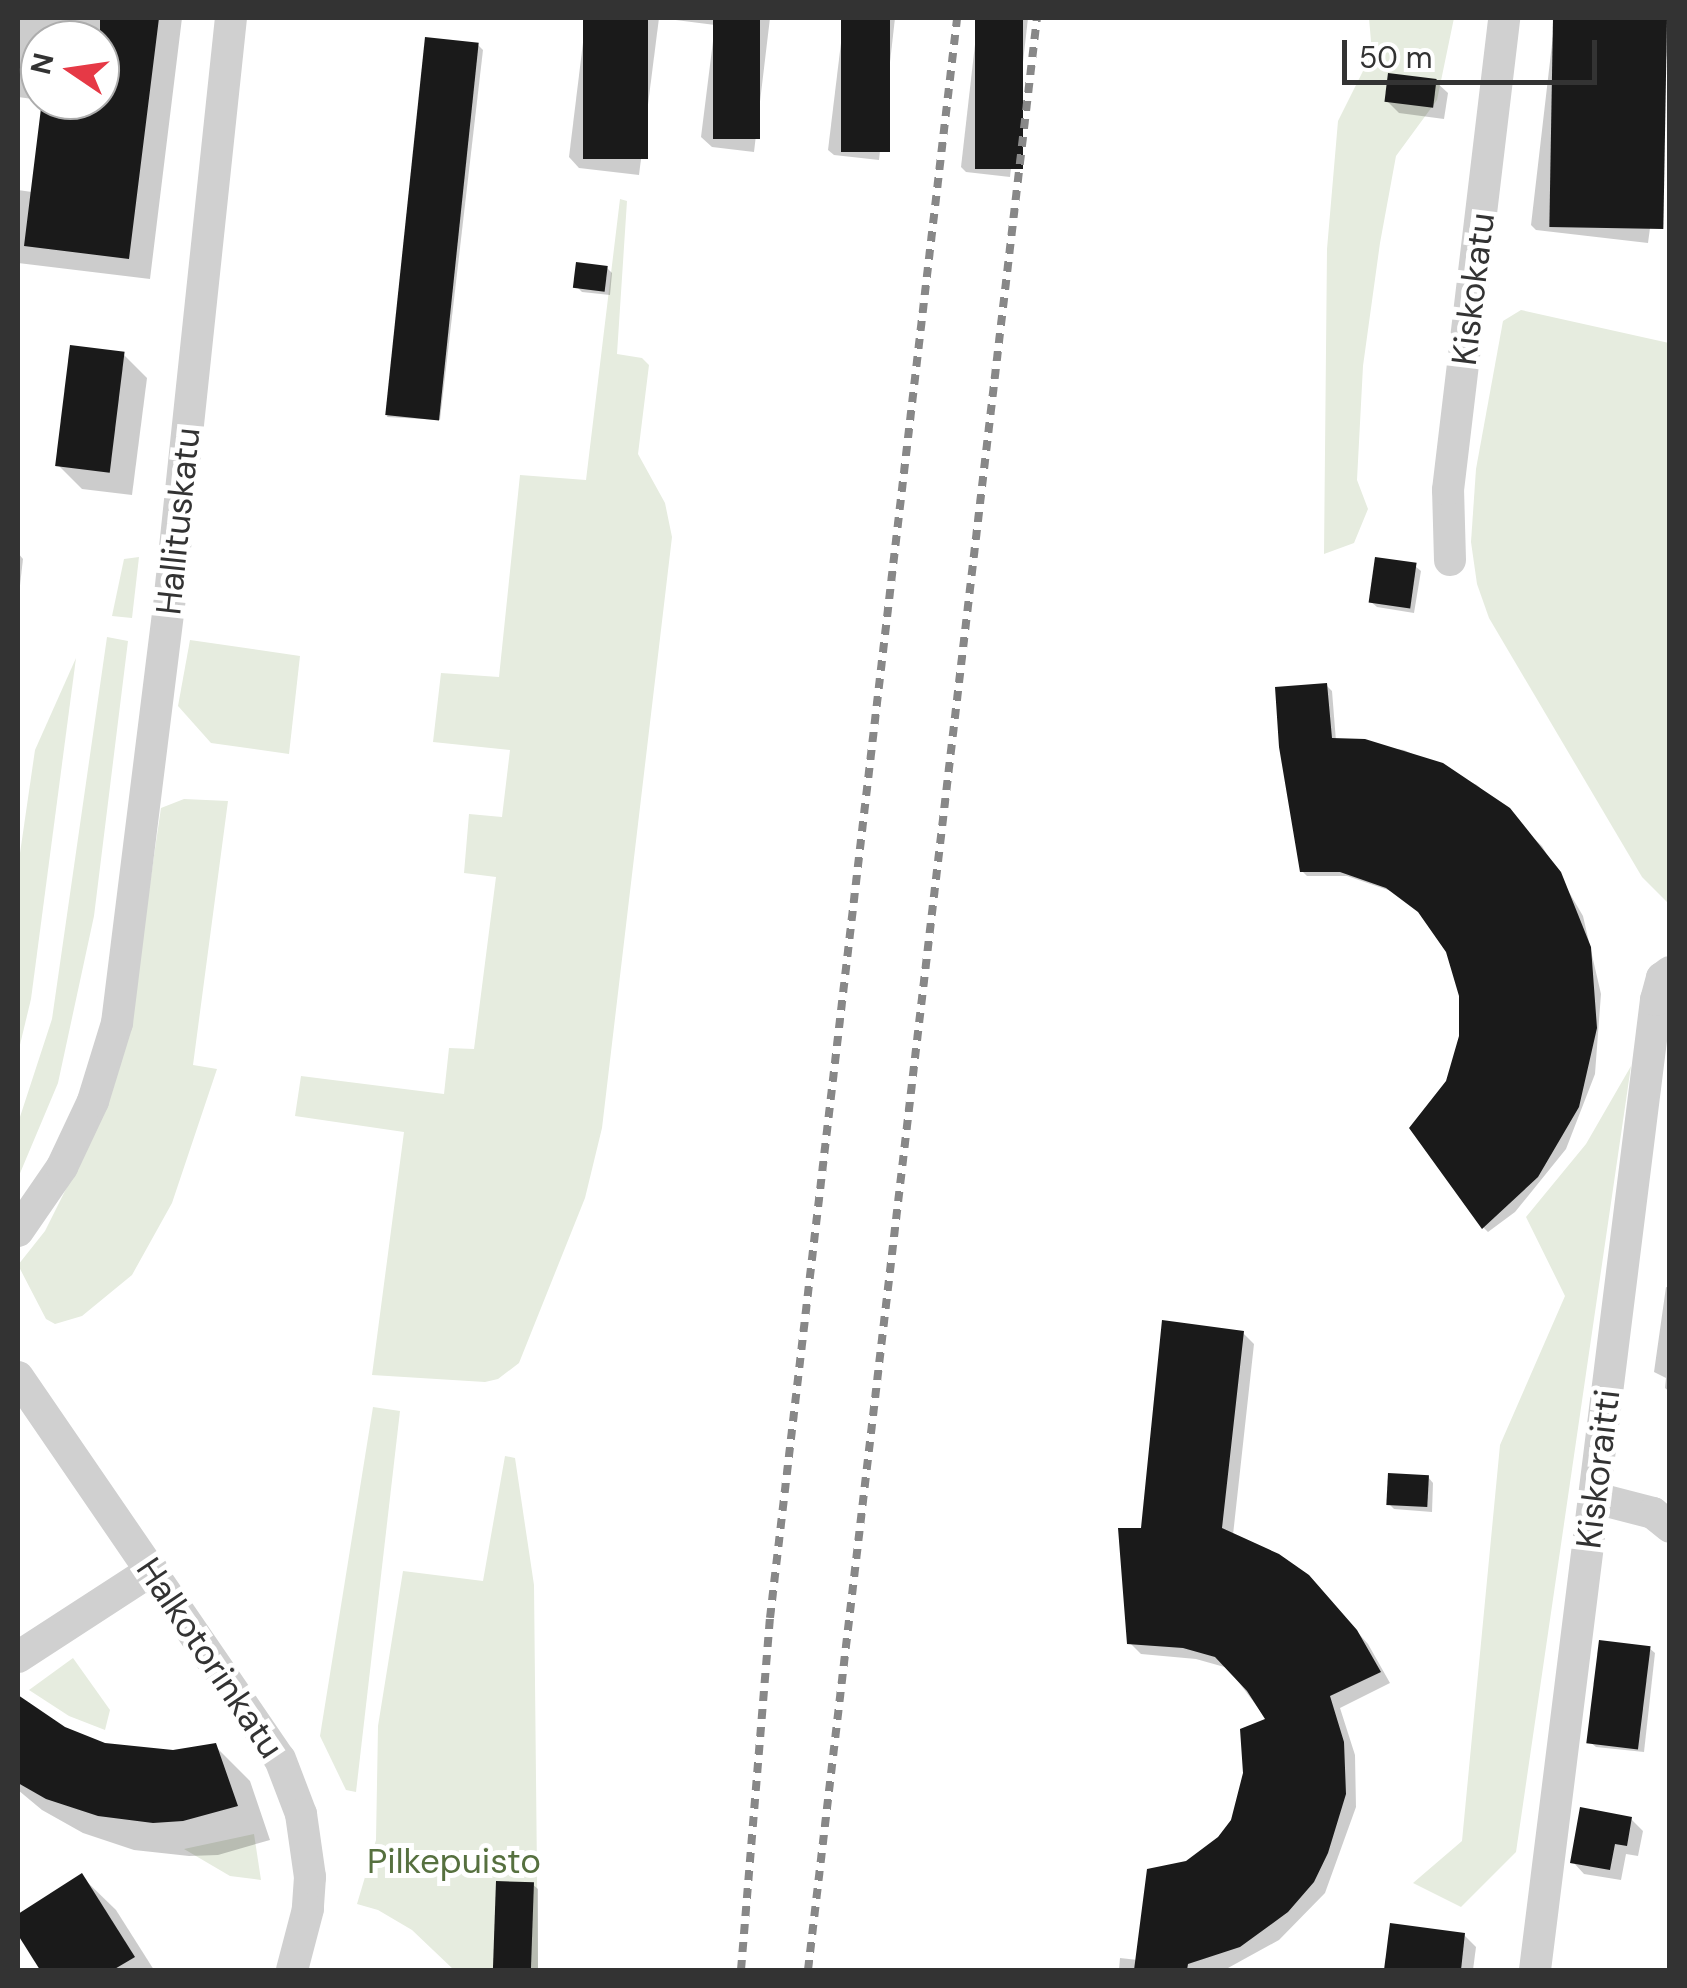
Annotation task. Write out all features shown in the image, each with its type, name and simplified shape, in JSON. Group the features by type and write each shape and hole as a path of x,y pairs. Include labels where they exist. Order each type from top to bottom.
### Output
{"street":[{"name":"Hallituskatu","path":"18,1232 62,1166 93,1101 116,1023 168,608 232,18"},
{"name":"Kiskokatu","path":"1450,560 1448,490 1504,18"},
{"name":"Kiskoraitti","path":"1535,1970 1656,1000 1662,978 1670,972"},
{"name":"Halkotorinkatu","path":"18,1377 266,1736 291,1784 305,1830 310,1876 308,1909 292,1970"},
{"path":"1595,1498 1653,1513 1670,1528"},
{"path":"18,1657 152,1570"}],"green space":[{"path":"1369,18 1454,18 1437,100 1396,156 1380,243 1363,366 1357,480 1368,509 1354,543 1324,554 1327,249 1338,121 1372,53"},
{"path":"620,199 627,201 617,354 642,358 649,365 638,454 665,503 672,537 602,1128 585,1198 519,1363 498,1379 485,1382 372,1375 404,1132 295,1116 301,1076 444,1094 449,1048 474,1049 496,877 464,873 469,814 502,817 510,750 433,742 441,673 499,677 520,475 586,480"},
{"path":"1521,310 1669,343 1669,904 1642,877 1489,618 1477,584 1471,542 1476,469 1503,321"},
{"path":"139,557 132,618 112,616 124,559"},
{"path":"107,637 128,641 94,916 58,1083 18,1178 18,1123 52,1019"},
{"path":"190,640 300,656 289,754 211,743 178,706"},
{"path":"76,658 31,999 18,1053 18,867 35,750"},
{"path":"184,799 228,801 193,1065 217,1069 172,1203 132,1275 82,1316 55,1324 46,1319 18,1265 45,1231 100,1121 127,1040 161,808"},
{"path":"1631,1066 1516,1852 1461,1907 1413,1883 1462,1841 1500,1445 1565,1296 1526,1217 1586,1144"},
{"path":"373,1407 400,1411 356,1792 346,1790 320,1736"},
{"name":"Pilkepuisto","path":"505,1456 515,1458 534,1585 538,1970 454,1970 412,1930 378,1910 357,1904 376,1840 378,1726 403,1571 483,1581"},
{"path":"73,1658 110,1710 105,1730 69,1716 29,1690"},
{"path":"254,1834 261,1880 230,1876 184,1849"}],"building":[{"path":"159,18 129,259 24,246 40,120 120,120 120,20 100,20"},
{"path":"583,18 648,18 648,159 583,159"},
{"path":"713,18 760,18 760,139 713,139"},
{"path":"841,18 890,18 890,152 841,152"},
{"path":"975,18 1023,18 1023,169 975,169"},
{"path":"1553,18 1667,20 1663,229 1549,227"},
{"path":"425,37 479,43 439,421 385,415"},
{"path":"1388,73 1437,79 1433,108 1384,102"},
{"path":"576,262 608,266 605,292 573,288"},
{"path":"70,345 125,352 110,473 55,466"},
{"path":"1375,557 1417,563 1410,608 1369,603"},
{"path":"1327,683 1332,738 1365,739 1443,763 1510,808 1561,872 1591,947 1597,1028 1579,1107 1538,1177 1482,1229 1409,1128 1446,1081 1459,1036 1459,996 1446,952 1418,912 1386,888 1340,872 1300,872 1279,747 1275,687"},
{"path":"1162,1320 1244,1331 1222,1528 1279,1554 1309,1575 1357,1630 1381,1672 1330,1696 1344,1742 1346,1794 1328,1853 1314,1882 1288,1912 1240,1947 1188,1964 1187,1970 1134,1970 1147,1869 1186,1861 1218,1837 1231,1820 1243,1773 1240,1729 1265,1719 1247,1691 1215,1657 1183,1648 1127,1644 1118,1528 1141,1528"},
{"path":"1388,1473 1429,1475 1427,1507 1386,1505"},
{"path":"1599,1640 1651,1646 1638,1750 1586,1743"},
{"path":"18,1695 65,1727 105,1743 173,1750 216,1743 238,1806 183,1821 153,1823 98,1816 46,1799 18,1783"},
{"path":"1580,1807 1632,1817 1627,1846 1615,1844 1610,1870 1570,1863"},
{"path":"82,1873 135,1957 113,1970 40,1970 18,1935 18,1914"},
{"path":"496,1881 534,1882 531,1970 493,1970"},
{"path":"1390,1923 1465,1933 1461,1970 1384,1970"}],"railway":[{"path":"741,1970 770,1618 957,18"},
{"path":"808,1970 1037,18"}]}
